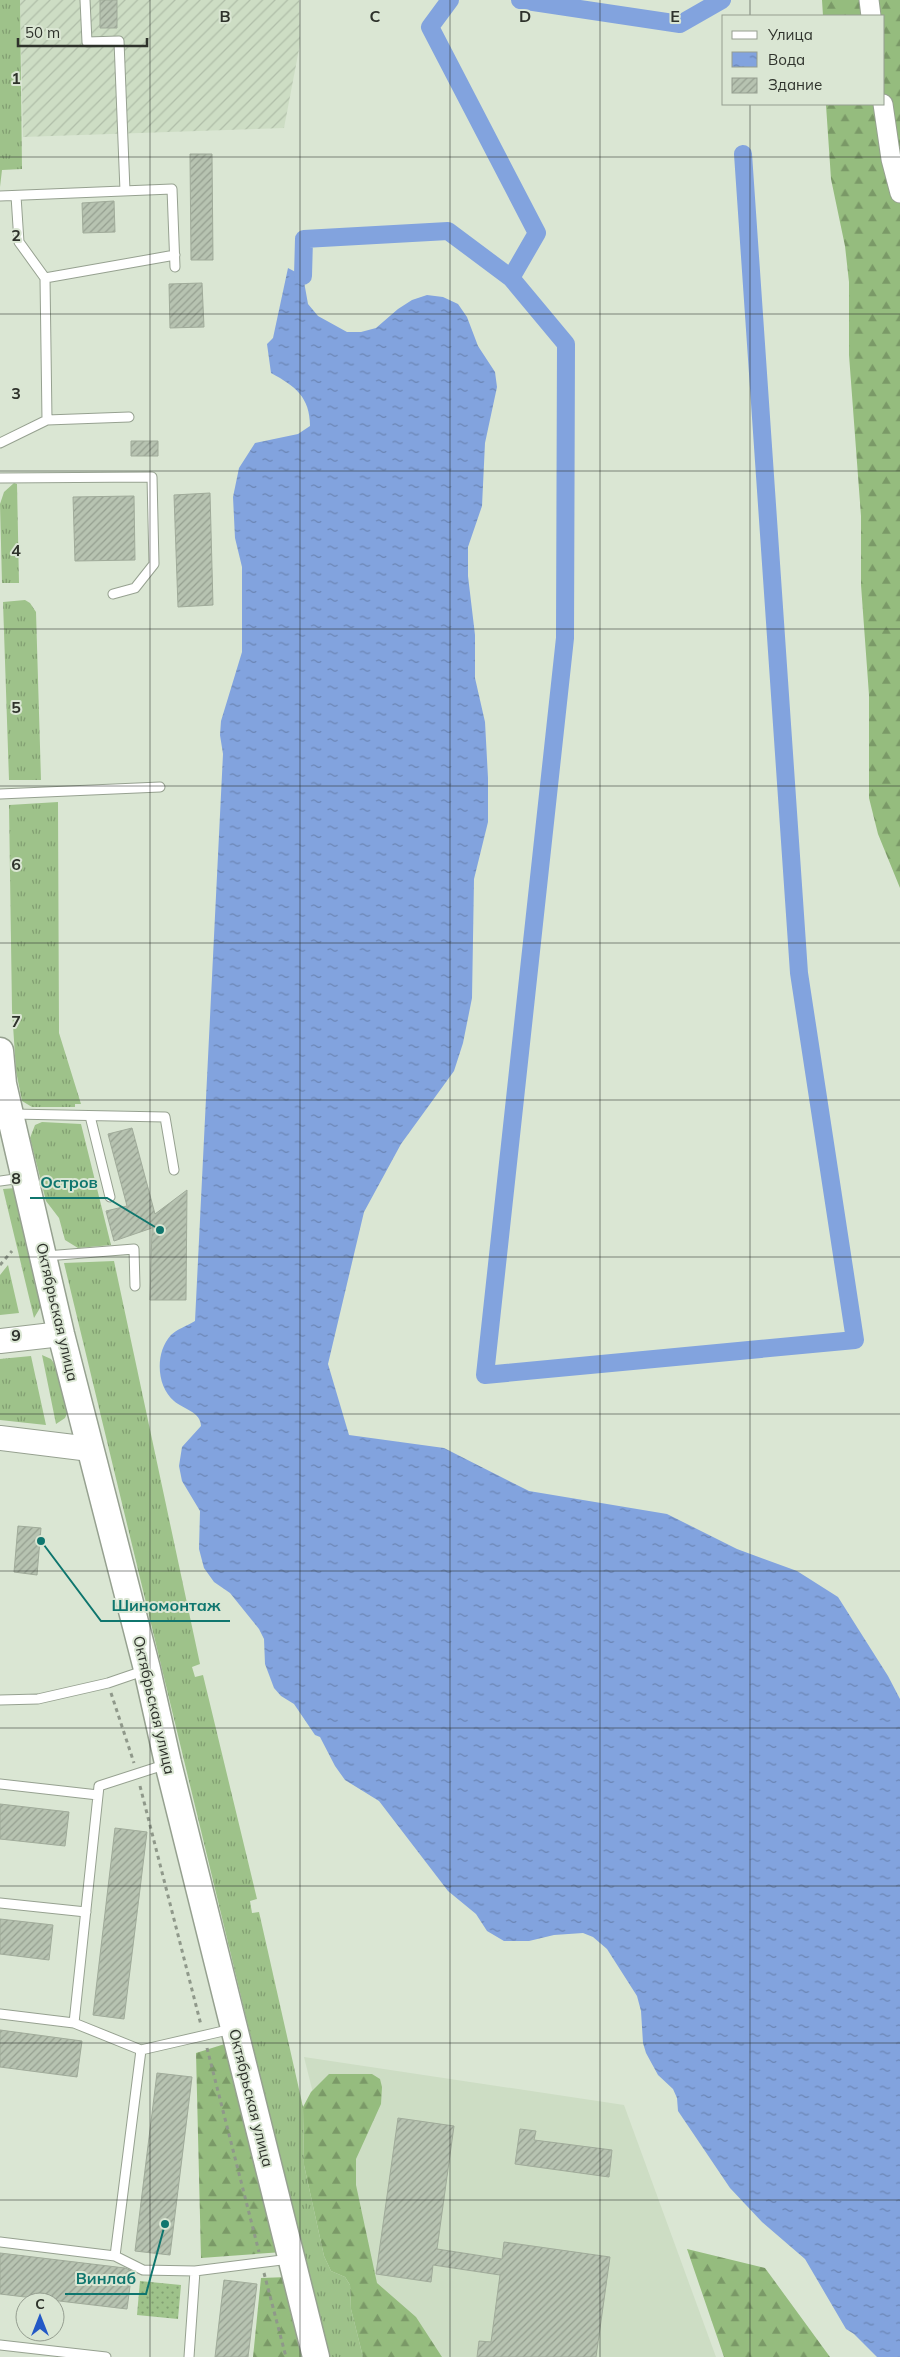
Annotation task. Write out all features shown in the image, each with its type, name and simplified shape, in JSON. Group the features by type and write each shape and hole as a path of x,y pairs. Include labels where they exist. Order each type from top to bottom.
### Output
{"main road":[{"name":"Октябрьская улица","path":"0,1051 3,1084 11,1114 13,1179 43,1256 90,1450 147,1669 168,1763 316,2357"}],"street":[{"path":"869,0 871,15"},
{"path":"883,105 891,159 900,193"},
{"path":"0,1340 61,1334"},
{"path":"0,1438 90,1450"}],"lane":[{"path":"85,0 87,42 120,41 126,191"},
{"path":"0,196 172,189 175,267"},
{"path":"16,196 18,242 44,278 47,420"},
{"path":"44,278 174,255"},
{"path":"0,443 47,420 129,417"},
{"path":"0,478 152,477 154,564 135,588 113,594"},
{"path":"0,794 160,787"},
{"path":"11,1114 165,1117 174,1170"},
{"path":"90,1116 110,1197"},
{"path":"43,1256 134,1249 135,1286"},
{"path":"0,1700 38,1699 108,1683 147,1669"},
{"path":"74,2023 99,1786 168,1763"},
{"path":"0,1784 98,1795"},
{"path":"0,1903 86,1912"},
{"path":"0,2014 74,2023 141,2050 234,2029"},
{"path":"115,2256 141,2050"},
{"path":"0,2242 115,2256 143,2270 195,2271 291,2258"},
{"path":"189,2357 195,2271"},
{"path":"0,2345 106,2357"}],"path":[{"path":"0,1265 12,1252"},
{"path":"108,1683 137,1773 286,2357"}],"shaded area":[{"path":"20,0 299,0 300,44 284,128 23,137"},
{"path":"304,2057 624,2105 716,2357 379,2357"}],"green space":[{"path":"0,0 20,0 22,169 2,170 0,187"},
{"path":"822,0 900,0 900,888 878,834 869,798 869,695 861,585 861,516 849,355 849,282 845,246 831,179 826,105 885,105 885,15 823,15"},
{"path":"14,483 17,484 19,583 2,583 0,504 4,492"},
{"path":"25,600 30,603 36,612 41,780 9,780 3,602"},
{"path":"58,802 59,1033 81,1104 75,1104 75,1107 32,1107 22,1101 16,1071 12,1010 9,805"},
{"path":"42,1122 81,1124 111,1245 78,1248 65,1240 59,1218 46,1201 30,1138 35,1125"},
{"path":"16,1188 43,1303 34,1318 3,1189"},
{"path":"114,1261 200,1664 192,1667 195,1677 203,1675 257,1899 250,1901 252,1913 259,1912 303,2107 304,2165 324,2256 331,2271 345,2277 350,2285 351,2309 363,2357 328,2357 64,1263"},
{"path":"8,1265 19,1313 0,1315 0,1275"},
{"path":"42,1355 51,1359 58,1369 69,1409 65,1418 56,1424"},
{"path":"31,1356 46,1425 0,1420 0,1359"},
{"path":"228,2043 283,2252 201,2258 196,2053"},
{"path":"329,2074 372,2074 380,2079 382,2087 381,2104 356,2159 356,2185 377,2283 416,2317 442,2357 363,2357 351,2309 350,2285 345,2277 331,2271 324,2256 304,2165 303,2107 311,2092"},
{"path":"687,2249 765,2268 830,2357 724,2357"},
{"path":"288,2277 309,2357 253,2357 261,2278"},
{"path":"140,2281 181,2285 178,2319 137,2315"}],"water":[{"path":"288,268 303,276 308,304 318,316 347,332 361,332 376,328 398,309 412,300 427,295 443,297 458,304 467,317 478,346 495,372 497,387 485,443 482,506 468,547 468,576 475,635 475,678 485,722 488,778 488,822 474,879 472,998 463,1043 454,1071 401,1144 364,1212 328,1364 349,1435 444,1448 529,1491 667,1514 737,1549 797,1571 838,1597 888,1676 900,1699 900,2357 877,2357 854,2334 846,2329 805,2259 762,2222 730,2188 678,2111 677,2098 673,2089 658,2075 646,2053 643,2043 641,2011 637,1996 607,1949 593,1937 583,1933 554,1935 529,1941 504,1941 487,1931 476,1914 448,1891 379,1801 345,1780 335,1766 320,1737 315,1735 294,1704 281,1696 274,1688 265,1664 264,1639 259,1629 230,1593 214,1582 204,1568 199,1549 200,1511 182,1481 179,1466 182,1447 201,1426 200,1421 195,1414 178,1404 168,1395 161,1378 160,1359 162,1350 171,1335 195,1321 223,754 220,735 221,721 242,652 242,567 235,538 233,497 239,468 255,443 298,434 310,426 307,407 300,394 271,373 267,344 273,338"}],"building":[{"path":"100,0 117,0 117,28 100,28"},
{"path":"190,154 212,154 213,260 191,260"},
{"path":"114,201 115,232 83,233 82,203"},
{"path":"202,283 204,327 170,328 169,284"},
{"path":"131,441 158,441 158,456 131,456"},
{"path":"210,493 213,605 178,607 174,495"},
{"path":"134,496 135,560 75,561 73,497"},
{"path":"132,1128 155,1214 187,1190 186,1300 150,1300 152,1228 114,1241 106,1211 127,1206 108,1134"},
{"path":"18,1526 41,1528 37,1575 14,1572"},
{"path":"0,1804 69,1812 65,1846 0,1839"},
{"path":"115,1828 147,1832 124,2019 93,2015"},
{"path":"0,1919 53,1925 49,1960 0,1954"},
{"path":"0,2030 82,2041 77,2077 0,2067"},
{"path":"157,2073 192,2077 170,2255 135,2251"},
{"path":"398,2118 454,2126 437,2249 502,2259 504,2242 610,2257 596,2357 477,2357 479,2341 491,2342 500,2275 433,2265 431,2282 376,2274"},
{"path":"520,2129 536,2131 534,2140 612,2150 609,2177 515,2164"},
{"path":"0,2253 125,2268 132,2271 127,2309 65,2302 65,2292 15,2292 15,2296 0,2294"},
{"path":"224,2280 257,2284 248,2357 215,2357"}],"waterway":[{"path":"303,276 304,239 448,231 511,278 537,233 430,27 450,0"},
{"path":"520,0 680,24 722,0"},
{"path":"511,278 566,344 565,638 485,1375 855,1340 799,973 743,154"}],"place":[{"name":"Остров","path":"160,1230"},
{"name":"Шиномонтаж","path":"41,1541"},
{"name":"Винлаб","path":"165,2224"}]}
